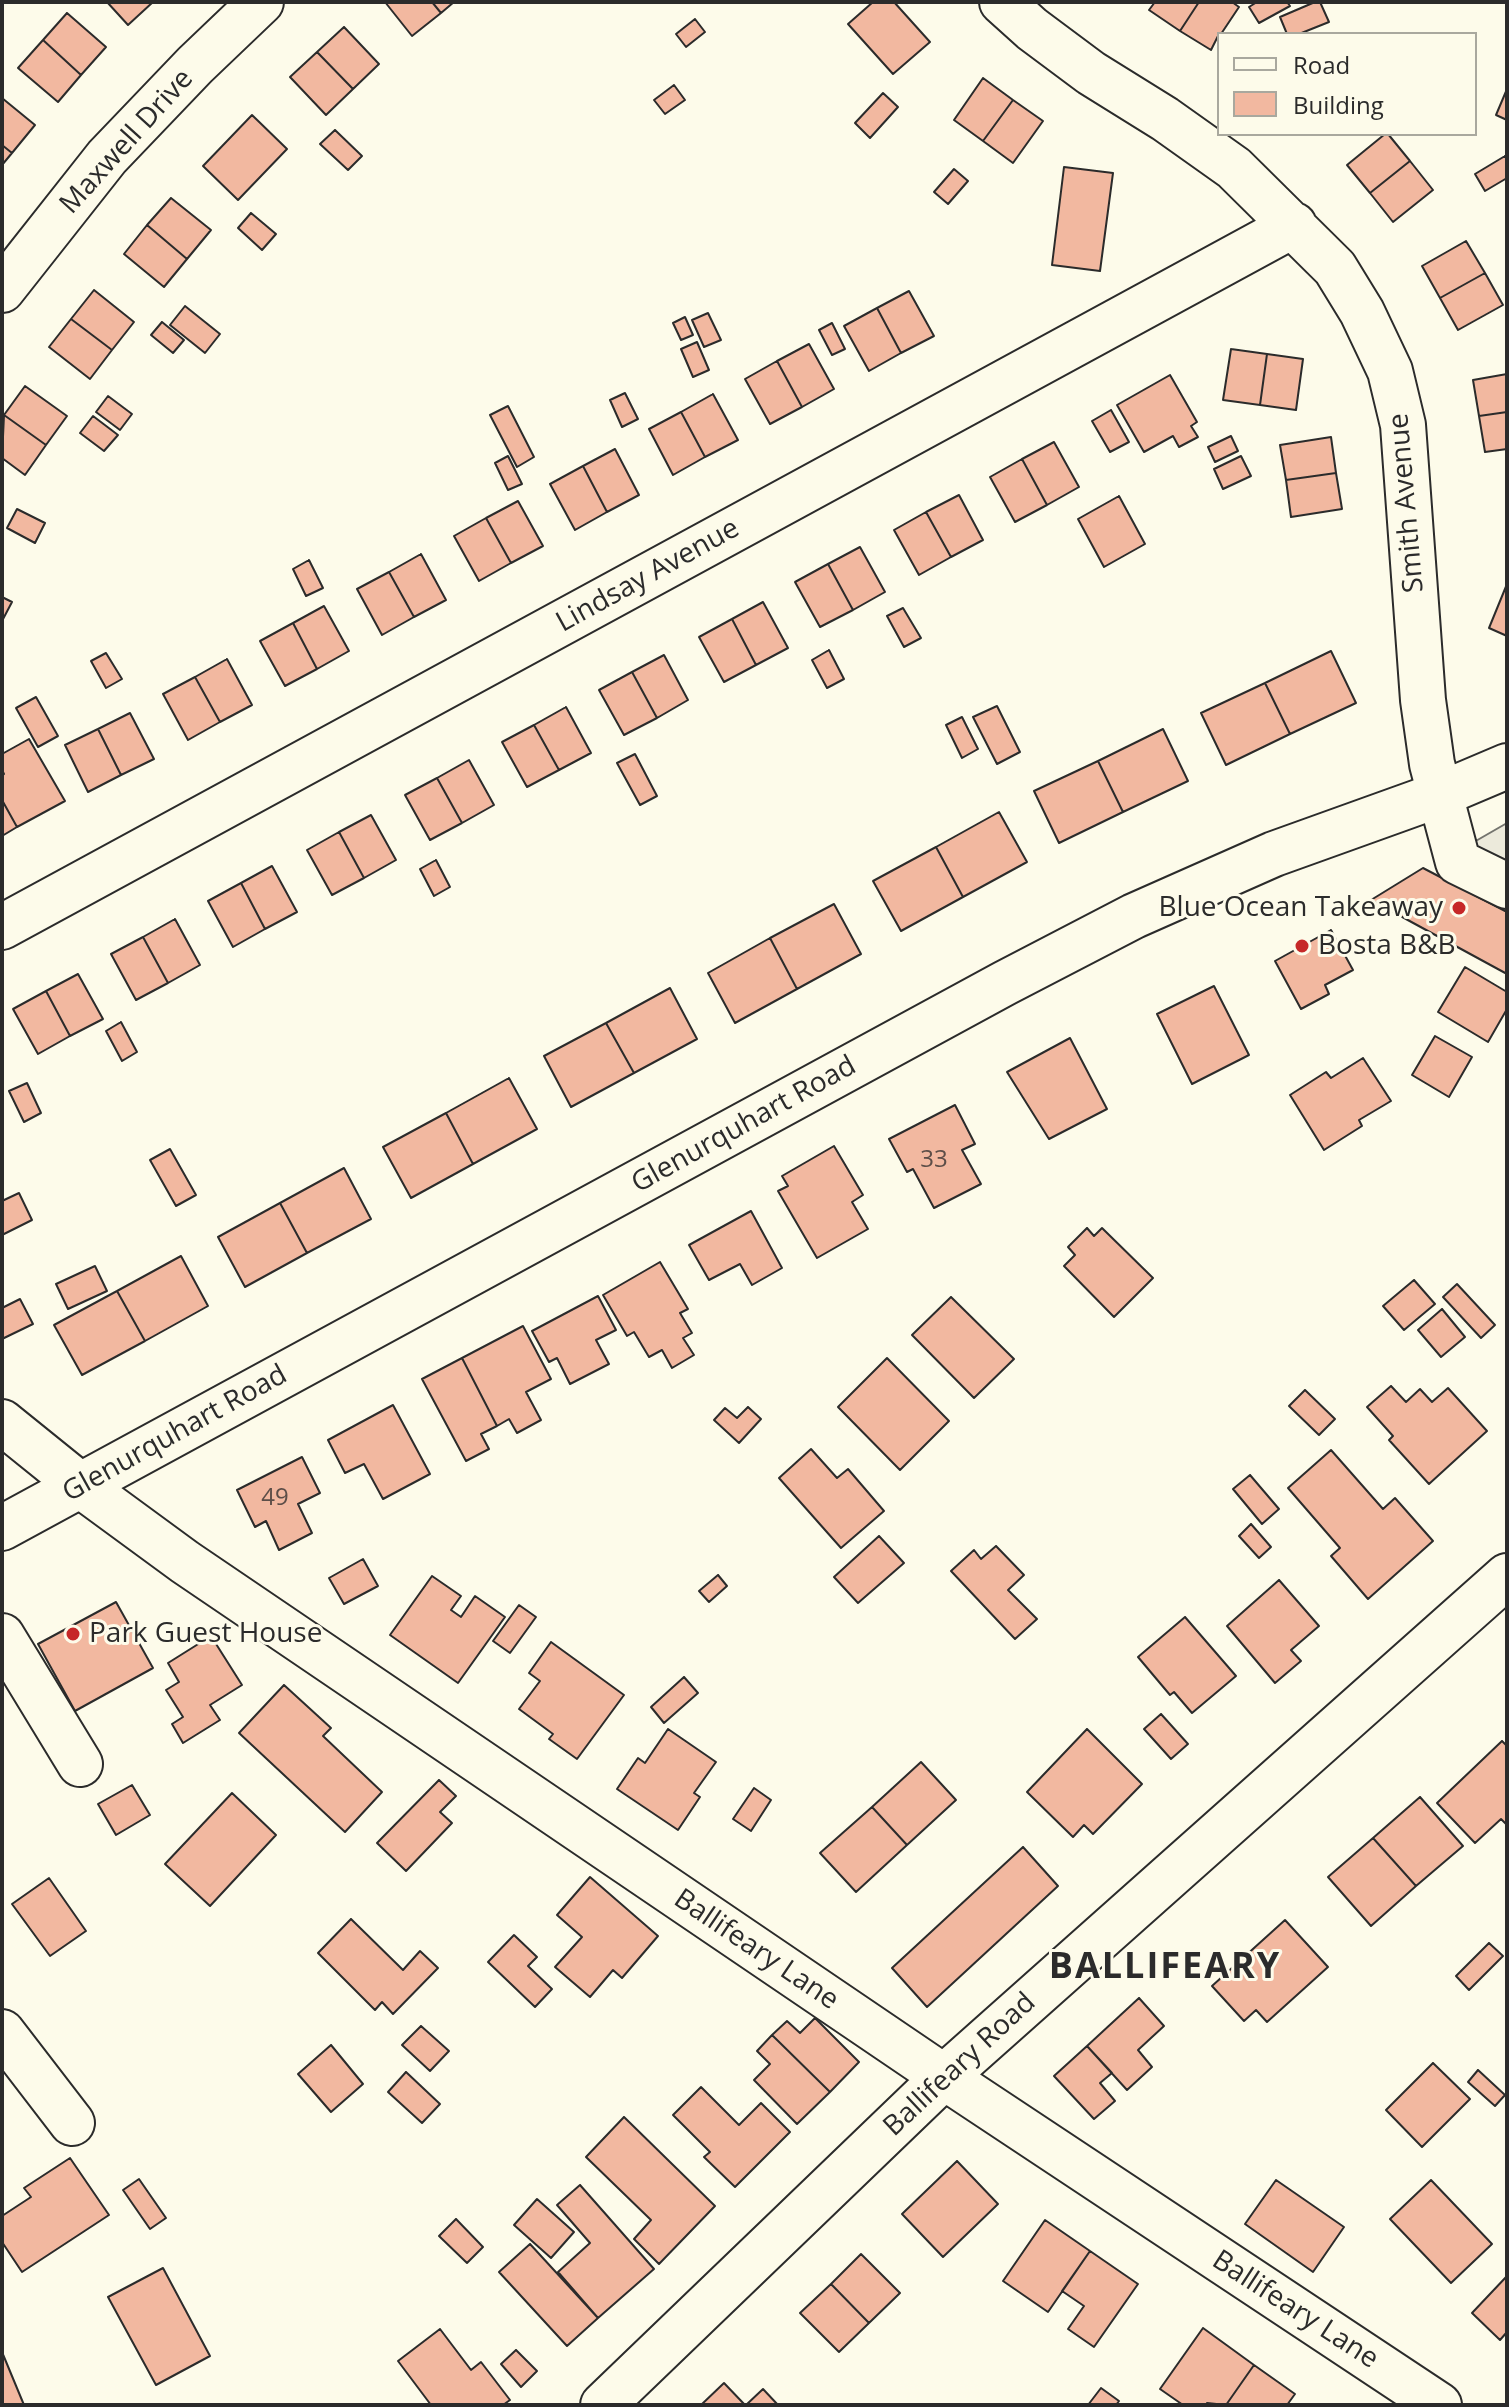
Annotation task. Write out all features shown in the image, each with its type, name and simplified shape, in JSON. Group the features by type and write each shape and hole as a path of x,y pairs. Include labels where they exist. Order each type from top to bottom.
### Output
{"main road":[{"name":"Maxwell Drive","path":"2,290 107,157 195,65 261,2"},
{"name":"Smith Avenue","path":"1002,2 1091,73 1165,119 1234,168 1335,268 1362,312 1390,371 1403,425 1423,700 1432,764 1458,862 1507,886"},
{"name":"Lindsay Avenue","path":"2,927 1294,225"},
{"name":"Glenurquhart Road","path":"2,1528 1005,983 1134,916 1274,854 1441,794 1507,766"},
{"path":"2,1422 80,1485"},
{"name":"Ballifeary Lane","path":"80,1485 185,1562 944,2077 1439,2405"},
{"name":"Ballifeary Road","path":"603,2405 944,2077 1507,1576"},
{"path":"2,1636 80,1764"},
{"path":"2,2032 72,2123"}],"shaded area":[{"path":"1507,823 1507,867 1476,851 1474,842"}],"building":[{"path":"107,2 153,2 128,25"},
{"path":"385,2 432,2 441,13 412,36"},
{"path":"432,2 454,2 441,13"},
{"path":"873,2 894,2 930,42 893,74 848,24"},
{"path":"1155,2 1199,2 1180,31 1149,10"},
{"path":"1199,2 1232,2 1239,7 1222,32 1217,32 1211,50 1180,31"},
{"path":"1257,2 1287,2 1290,6 1259,23 1249,7"},
{"path":"1320,2 1329,22 1304,32 1286,32 1280,17"},
{"path":"67,13 106,47 81,75 43,40"},
{"path":"695,19 705,32 686,47 676,34"},
{"path":"344,27 379,64 353,89 317,52"},
{"path":"43,40 81,75 58,102 18,68"},
{"path":"317,52 353,89 326,115 290,77"},
{"path":"983,78 1013,100 983,141 954,120"},
{"path":"674,85 685,100 665,114 654,100"},
{"path":"1507,89 1507,120 1496,115"},
{"path":"883,93 898,107 870,138 855,123"},
{"path":"2,98 35,125 12,153 2,145"},
{"path":"1013,100 1043,121 1013,163 983,141"},
{"path":"252,115 287,149 238,200 203,166"},
{"path":"335,130 362,156 348,170 320,144"},
{"path":"1383,136 1390,136 1410,161 1370,193 1347,165"},
{"path":"2,145 12,153 2,165"},
{"path":"1505,156 1507,178 1485,191 1475,174"},
{"path":"1410,161 1433,190 1393,222 1370,193"},
{"path":"1064,167 1113,173 1100,271 1052,265"},
{"path":"954,169 968,181 948,204 934,192"},
{"path":"171,198 211,230 187,259 147,225"},
{"path":"251,213 276,234 262,250 238,228"},
{"path":"147,225 187,259 164,287 124,254"},
{"path":"1466,241 1485,273 1440,298 1422,266"},
{"path":"1485,273 1503,305 1458,330 1440,298"},
{"path":"94,290 134,322 112,350 71,319"},
{"path":"909,291 934,336 901,353 877,308"},
{"path":"185,306 220,334 205,353 170,325"},
{"path":"877,308 901,353 869,371 844,326"},
{"path":"708,313 721,340 704,347 692,320"},
{"path":"685,317 693,335 681,340 673,323"},
{"path":"71,319 112,350 90,379 49,347"},
{"path":"162,322 184,340 173,353 151,335"},
{"path":"832,323 845,349 832,355 819,330"},
{"path":"697,342 709,370 693,377 681,349"},
{"path":"809,344 834,389 802,407 777,361"},
{"path":"1231,349 1267,354 1260,405 1223,400"},
{"path":"1267,354 1303,359 1296,410 1260,405"},
{"path":"777,361 802,407 770,424 745,379"},
{"path":"1507,374 1507,412 1479,416 1473,380"},
{"path":"1170,375 1197,422 1191,426 1198,437 1179,447 1173,436 1144,452 1117,405"},
{"path":"25,386 67,416 46,445 4,415"},
{"path":"625,393 638,419 622,427 610,400"},
{"path":"713,394 738,440 705,457 681,412"},
{"path":"108,396 132,414 120,430 96,412"},
{"path":"508,406 534,457 517,467 490,415"},
{"path":"1111,410 1129,442 1110,452 1092,421"},
{"path":"681,412 705,457 673,475 649,429"},
{"path":"1507,412 1507,449 1485,452 1479,416"},
{"path":"4,415 46,445 25,475 2,458"},
{"path":"93,416 118,435 104,451 80,433"},
{"path":"1231,436 1238,451 1215,462 1208,447"},
{"path":"1331,437 1336,473 1286,480 1280,445"},
{"path":"1054,442 1079,487 1047,505 1022,459"},
{"path":"615,449 639,495 607,512 583,466"},
{"path":"508,456 522,484 508,490 495,463"},
{"path":"1241,456 1251,476 1223,489 1214,469"},
{"path":"1022,459 1047,505 1015,522 990,477"},
{"path":"583,466 607,512 575,530 550,484"},
{"path":"1336,473 1342,509 1291,517 1286,480"},
{"path":"959,495 983,540 951,557 926,512"},
{"path":"1119,496 1145,544 1104,567 1078,519"},
{"path":"518,501 543,546 511,563 486,518"},
{"path":"17,509 45,523 35,543 7,528"},
{"path":"926,512 951,557 919,575 894,530"},
{"path":"486,518 511,563 479,581 454,536"},
{"path":"860,547 885,592 853,610 828,564"},
{"path":"421,554 446,600 414,617 389,572"},
{"path":"309,560 323,588 306,596 293,569"},
{"path":"828,564 853,610 820,627 795,582"},
{"path":"389,572 414,617 382,635 357,589"},
{"path":"1507,584 1507,636 1489,628"},
{"path":"2,597 12,602 2,621"},
{"path":"763,602 788,648 756,665 732,619"},
{"path":"324,606 349,651 317,669 293,623"},
{"path":"903,608 921,638 904,647 887,616"},
{"path":"732,619 756,665 724,682 699,637"},
{"path":"293,623 317,669 285,686 260,641"},
{"path":"829,650 844,679 827,688 812,660"},
{"path":"1331,651 1356,703 1290,734 1265,683"},
{"path":"106,653 122,679 106,688 91,661"},
{"path":"664,655 688,700 657,718 632,672"},
{"path":"227,659 252,705 220,722 195,677"},
{"path":"632,672 657,718 624,735 599,690"},
{"path":"195,677 220,722 188,740 163,694"},
{"path":"1265,683 1290,734 1226,765 1201,713"},
{"path":"36,697 58,736 38,747 16,708"},
{"path":"997,706 1020,752 997,764 973,717"},
{"path":"566,707 591,753 559,770 534,725"},
{"path":"130,713 154,759 121,775 98,729"},
{"path":"962,717 978,749 962,758 946,725"},
{"path":"534,725 559,770 527,787 502,742"},
{"path":"98,729 121,775 88,792 65,745"},
{"path":"1163,729 1188,781 1123,812 1098,761"},
{"path":"29,739 65,801 17,827 2,800 2,754"},
{"path":"635,754 657,796 640,805 617,763"},
{"path":"469,760 494,805 462,823 437,778"},
{"path":"1098,761 1123,812 1059,843 1034,791"},
{"path":"437,778 462,823 430,840 405,795"},
{"path":"2,800 17,827 2,836"},
{"path":"999,812 1027,862 963,897 936,847"},
{"path":"371,815 396,860 364,878 339,832"},
{"path":"339,832 364,878 332,895 307,850"},
{"path":"936,847 963,897 901,931 873,881"},
{"path":"436,860 450,887 434,896 420,869"},
{"path":"272,866 297,912 265,929 241,883"},
{"path":"1423,868 1507,912 1507,974 1371,900"},
{"path":"241,883 265,929 233,947 208,901"},
{"path":"834,904 861,954 797,989 770,938"},
{"path":"175,919 200,965 168,983 143,937"},
{"path":"1331,930 1353,970 1325,985 1329,994 1301,1009 1275,961"},
{"path":"143,937 168,983 136,1000 111,954"},
{"path":"770,938 797,989 735,1023 708,973"},
{"path":"1465,967 1507,992 1507,1009 1488,1042 1438,1012"},
{"path":"78,974 103,1019 70,1036 46,991"},
{"path":"1214,986 1249,1055 1192,1084 1157,1014"},
{"path":"670,988 697,1039 634,1073 606,1023"},
{"path":"46,991 70,1036 38,1054 13,1009"},
{"path":"121,1022 137,1052 122,1061 106,1031"},
{"path":"606,1023 634,1073 571,1107 544,1056"},
{"path":"1435,1036 1472,1057 1449,1097 1412,1075"},
{"path":"1070,1038 1107,1109 1049,1139 1007,1072"},
{"path":"1363,1058 1391,1101 1359,1120 1362,1126 1324,1150 1290,1095 1326,1072 1331,1078"},
{"path":"509,1078 537,1129 473,1164 446,1113"},
{"path":"27,1083 41,1113 24,1122 9,1091"},
{"path":"955,1105 975,1144 962,1150 981,1184 934,1208 913,1169 907,1172 889,1139"},
{"path":"446,1113 473,1164 411,1198 383,1147"},
{"path":"834,1146 863,1195 852,1202 868,1229 817,1258 778,1191 788,1186 782,1176"},
{"path":"170,1149 196,1195 176,1206 150,1160"},
{"path":"344,1168 371,1219 307,1253 280,1203"},
{"path":"19,1193 32,1220 2,1235 2,1201"},
{"path":"280,1203 307,1253 245,1287 218,1237"},
{"path":"751,1211 782,1268 752,1285 740,1264 709,1280 689,1245"},
{"path":"1087,1228 1094,1236 1102,1228 1153,1278 1114,1317 1064,1266 1075,1255 1068,1247"},
{"path":"181,1256 208,1306 145,1341 117,1291"},
{"path":"660,1262 688,1309 680,1313 692,1333 683,1338 694,1355 672,1368 662,1350 649,1357 634,1332 627,1336 603,1295"},
{"path":"95,1266 107,1291 68,1309 56,1284"},
{"path":"1414,1280 1435,1304 1404,1330 1383,1306"},
{"path":"1457,1284 1495,1325 1481,1338 1443,1297"},
{"path":"117,1291 145,1341 82,1375 54,1325"},
{"path":"598,1296 616,1330 596,1340 609,1364 570,1384 557,1358 549,1362 532,1331"},
{"path":"951,1297 1014,1359 974,1398 912,1335"},
{"path":"20,1299 33,1324 2,1339 2,1308"},
{"path":"1442,1309 1465,1337 1441,1357 1418,1330"},
{"path":"523,1326 551,1379 526,1392 541,1420 517,1433 509,1419 497,1426 462,1358"},
{"path":"462,1358 497,1426 481,1434 489,1449 466,1461 422,1379"},
{"path":"887,1358 949,1421 900,1470 838,1407"},
{"path":"1391,1386 1406,1402 1420,1389 1432,1402 1448,1388 1487,1431 1429,1484 1389,1440 1393,1436 1367,1407"},
{"path":"1305,1390 1335,1419 1319,1435 1289,1406"},
{"path":"393,1405 430,1474 383,1499 364,1464 345,1473 328,1440"},
{"path":"748,1407 761,1419 739,1443 714,1420 725,1408 737,1418"},
{"path":"811,1449 837,1478 848,1469 884,1511 841,1548 779,1478"},
{"path":"1331,1450 1383,1509 1395,1498 1433,1541 1368,1599 1331,1556 1340,1548 1288,1488"},
{"path":"302,1457 320,1493 298,1504 312,1533 279,1550 266,1521 255,1527 237,1490"},
{"path":"1250,1475 1279,1509 1262,1524 1233,1489"},
{"path":"1251,1524 1271,1547 1259,1558 1239,1536"},
{"path":"879,1536 904,1563 858,1603 834,1577"},
{"path":"996,1546 1024,1575 1008,1590 1037,1619 1015,1639 951,1571 974,1550 981,1559"},
{"path":"363,1559 378,1586 344,1604 329,1578"},
{"path":"718,1575 727,1586 709,1602 699,1591"},
{"path":"432,1576 461,1596 451,1610 461,1617 475,1596 505,1617 458,1683 390,1635"},
{"path":"1279,1580 1319,1626 1291,1650 1301,1661 1275,1683 1227,1626"},
{"path":"116,1602 153,1668 75,1711 38,1644"},
{"path":"519,1605 536,1617 510,1653 493,1641"},
{"path":"1185,1617 1236,1676 1192,1713 1174,1692 1170,1695 1138,1657"},
{"path":"211,1636 242,1685 210,1705 220,1720 183,1743 172,1724 183,1717 166,1690 179,1682 168,1663"},
{"path":"551,1642 624,1695 577,1759 549,1739 553,1734 519,1709 540,1681 529,1673"},
{"path":"684,1677 698,1693 664,1723 651,1707"},
{"path":"284,1685 331,1728 323,1736 382,1792 345,1832 239,1733"},
{"path":"1161,1714 1188,1744 1171,1759 1144,1729"},
{"path":"668,1729 716,1762 694,1793 700,1797 678,1830 617,1789 638,1758 645,1763"},
{"path":"1087,1729 1142,1784 1093,1834 1084,1825 1073,1837 1027,1792"},
{"path":"1502,1741 1507,1746 1507,1825 1501,1819 1475,1843 1437,1803"},
{"path":"921,1762 956,1800 907,1845 872,1807"},
{"path":"439,1780 456,1796 440,1812 452,1823 406,1871 377,1843"},
{"path":"132,1785 150,1815 116,1835 98,1804"},
{"path":"754,1788 771,1800 751,1831 733,1819"},
{"path":"232,1793 276,1835 210,1906 165,1864"},
{"path":"1420,1797 1463,1846 1416,1886 1373,1838"},
{"path":"872,1807 907,1845 856,1892 820,1853"},
{"path":"1373,1838 1416,1886 1371,1926 1328,1877"},
{"path":"1023,1847 1058,1886 927,2007 892,1968"},
{"path":"590,1877 658,1936 622,1978 613,1970 590,1997 555,1967 582,1937 557,1915"},
{"path":"49,1878 86,1931 50,1956 12,1904"},
{"path":"351,1919 403,1970 420,1951 438,1968 393,2014 382,2002 375,2010 318,1953"},
{"path":"1285,1920 1328,1967 1267,2022 1256,2010 1244,2021 1212,1986"},
{"path":"514,1935 537,1957 528,1966 552,1989 535,2007 488,1962"},
{"path":"1489,1943 1503,1956 1469,1990 1456,1976"},
{"path":"1139,1998 1164,2026 1138,2050 1152,2067 1127,2090 1087,2046"},
{"path":"815,2018 859,2062 830,2092 772,2035 787,2021 800,2033"},
{"path":"421,2026 449,2051 430,2071 402,2045"},
{"path":"772,2035 830,2092 797,2124 754,2080 770,2064 757,2051"},
{"path":"331,2045 363,2084 331,2112 298,2074"},
{"path":"1087,2046 1112,2073 1100,2083 1115,2101 1094,2119 1054,2076"},
{"path":"1433,2063 1470,2099 1422,2147 1386,2110"},
{"path":"1478,2070 1505,2095 1495,2106 1468,2082"},
{"path":"406,2072 440,2104 422,2123 388,2092"},
{"path":"701,2087 739,2125 761,2103 790,2132 735,2187 704,2157 710,2152 673,2115"},
{"path":"624,2117 715,2206 659,2264 634,2239 651,2220 586,2157"},
{"path":"70,2158 109,2215 22,2272 2,2242 2,2216 31,2197 24,2188"},
{"path":"957,2161 998,2204 943,2257 902,2214"},
{"path":"139,2179 166,2218 150,2229 123,2190"},
{"path":"1276,2180 1344,2227 1313,2272 1245,2224"},
{"path":"1431,2180 1492,2244 1451,2283 1390,2219"},
{"path":"580,2185 654,2269 598,2318 558,2272 590,2243 557,2205"},
{"path":"537,2199 574,2232 551,2258 514,2225"},
{"path":"456,2219 483,2247 467,2263 439,2236"},
{"path":"1045,2220 1090,2251 1048,2312 1003,2281"},
{"path":"530,2244 598,2318 567,2346 499,2272"},
{"path":"1090,2251 1138,2284 1094,2347 1068,2329 1084,2306 1062,2291"},
{"path":"861,2254 900,2293 869,2323 831,2284"},
{"path":"163,2268 210,2356 156,2385 108,2297"},
{"path":"1507,2276 1507,2332 1500,2340 1472,2313"},
{"path":"831,2284 869,2323 839,2352 800,2313"},
{"path":"1203,2328 1254,2365 1226,2405 1183,2405 1160,2389"},
{"path":"440,2329 471,2370 481,2362 510,2400 503,2405 431,2405 398,2361"},
{"path":"516,2350 537,2371 521,2387 501,2364"},
{"path":"2,2352 24,2405 2,2405"},
{"path":"1254,2365 1295,2394 1287,2405 1226,2405"},
{"path":"724,2383 745,2405 701,2405"},
{"path":"1101,2388 1119,2401 1116,2405 1088,2405"},
{"path":"763,2389 778,2405 746,2405"}],"place":[{"name":"Blue Ocean Takeaway","path":"1459,908"},
{"name":"Bosta B&B","path":"1302,946"},
{"name":"Park Guest House","path":"73,1634"}],"district":[{"name":"BALLIFEARY","path":"1165,1968"}]}
